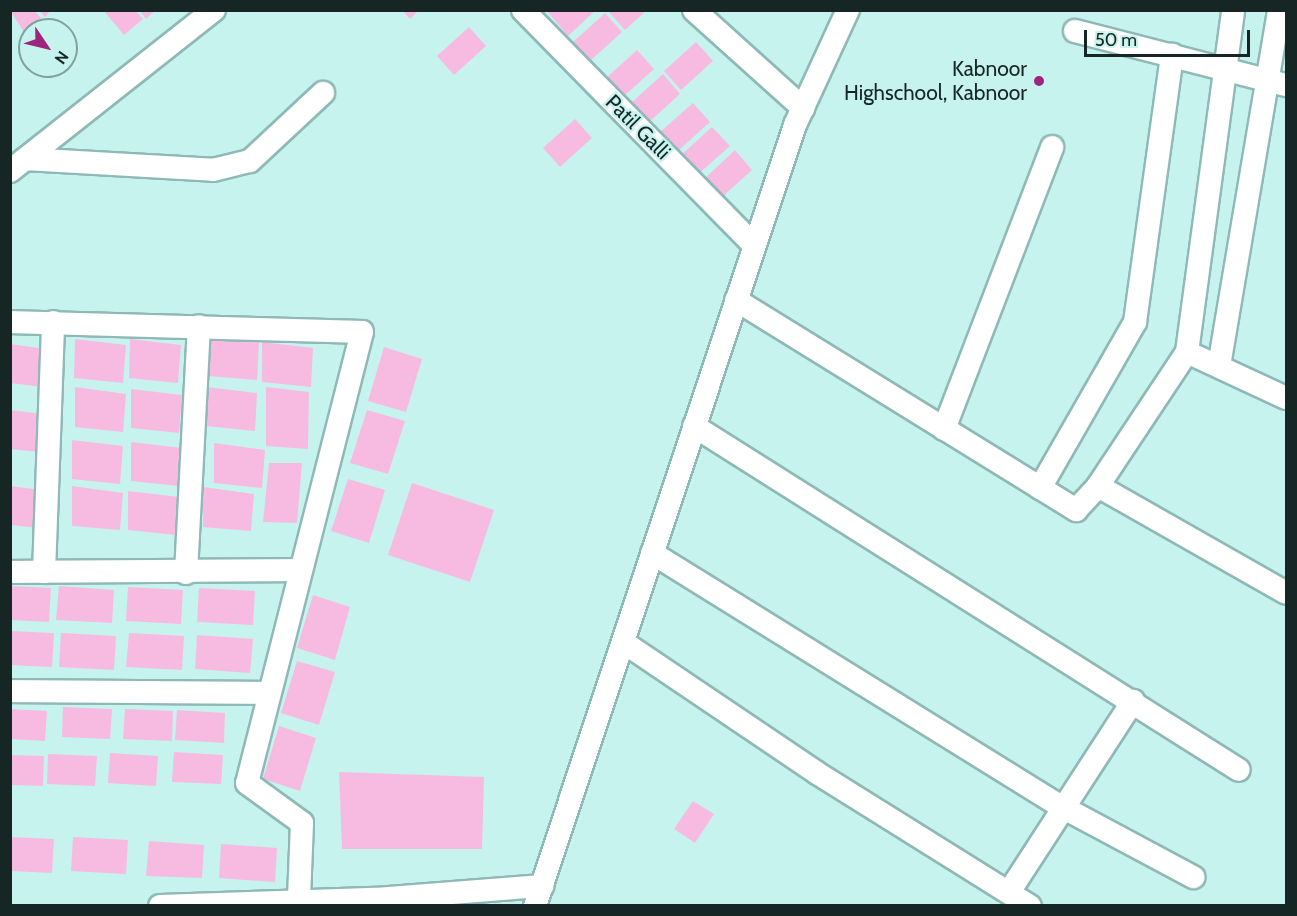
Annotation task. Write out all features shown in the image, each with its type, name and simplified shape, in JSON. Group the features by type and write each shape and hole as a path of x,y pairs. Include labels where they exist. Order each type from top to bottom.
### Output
{"street":[{"path":"18,165 214,10"},
{"name":"Patil Galli","path":"523,10 753,244"},
{"path":"694,10 803,108"},
{"path":"160,906 299,899 376,902 538,896 753,244 803,108 848,10"},
{"path":"736,300 1076,510 1098,486 1187,352 1233,10"},
{"path":"1219,366 1277,84 1279,10"},
{"path":"1075,31 1277,84"},
{"path":"1040,488 1135,322 1172,55"},
{"path":"18,165 213,170 250,160 323,93"},
{"path":"944,429 1052,147"},
{"path":"10,322 363,332 298,570 247,783 302,823 299,899"},
{"path":"44,572 53,322"},
{"path":"186,573 199,326"},
{"path":"1187,352 1287,398"},
{"path":"694,426 1239,770"},
{"path":"1098,486 1287,593"},
{"path":"652,554 1062,807 1193,877"},
{"path":"10,572 186,573 298,570"},
{"path":"622,642 817,773 1030,906"},
{"path":"10,691 268,693"},
{"path":"1009,892 1062,807 1133,701"}],"building":[{"path":"10,10 34,10 41,18 18,18 18,23"},
{"path":"39,10 51,10 45,17"},
{"path":"103,10 135,10 143,19 124,35"},
{"path":"139,10 156,10 146,19"},
{"path":"402,10 419,10 410,19"},
{"path":"546,10 596,10 568,36"},
{"path":"607,10 647,10 625,30"},
{"path":"605,13 622,32 590,61 573,42"},
{"path":"469,27 486,46 454,75 437,56"},
{"path":"696,42 713,61 681,90 664,71"},
{"path":"637,50 654,69 622,98 605,79"},
{"path":"663,74 680,94 648,123 631,103"},
{"path":"693,103 710,122 678,151 660,132"},
{"path":"575,119 592,138 560,167 543,148"},
{"path":"712,127 730,146 697,175 680,156"},
{"path":"735,150 752,170 720,199 703,180"},
{"path":"209,336 259,342 257,380 208,376"},
{"path":"75,339 126,345 123,383 74,378"},
{"path":"130,339 181,345 178,383 129,378"},
{"path":"262,342 313,348 311,387 262,382"},
{"path":"10,344 46,349 43,387 10,383"},
{"path":"384,347 422,359 406,412 368,401"},
{"path":"75,387 126,394 123,432 75,427"},
{"path":"207,387 257,393 255,431 206,426"},
{"path":"266,387 309,392 308,449 266,446"},
{"path":"131,389 182,395 179,433 131,428"},
{"path":"10,410 42,414 40,452 10,449"},
{"path":"367,410 405,421 388,474 350,463"},
{"path":"72,440 123,446 120,484 72,479"},
{"path":"131,442 182,448 179,486 131,481"},
{"path":"214,443 265,450 262,488 214,483"},
{"path":"269,463 302,463 297,523 263,522"},
{"path":"348,479 385,490 369,543 331,531"},
{"path":"412,483 494,510 470,582 388,555"},
{"path":"10,486 41,490 39,528 10,525"},
{"path":"72,486 123,493 120,530 72,526"},
{"path":"203,487 254,494 251,531 203,527"},
{"path":"128,491 179,497 176,535 128,530"},
{"path":"10,586 51,588 49,622 10,620"},
{"path":"59,586 114,590 112,623 56,620"},
{"path":"128,587 183,590 181,624 126,621"},
{"path":"199,588 255,591 253,625 197,622"},
{"path":"313,595 350,607 335,660 297,648"},
{"path":"10,631 54,633 52,667 10,665"},
{"path":"61,633 116,636 114,670 59,667"},
{"path":"129,633 184,636 182,670 126,667"},
{"path":"197,635 253,639 250,673 195,669"},
{"path":"297,661 335,672 319,725 281,713"},
{"path":"63,707 112,709 110,739 62,737"},
{"path":"10,709 47,711 45,741 10,739"},
{"path":"125,709 173,711 172,741 123,739"},
{"path":"177,710 225,713 224,743 175,740"},
{"path":"279,726 316,738 300,791 263,779"},
{"path":"174,752 223,755 221,784 172,782"},
{"path":"110,753 158,756 156,786 108,783"},
{"path":"48,754 97,756 95,786 47,784"},
{"path":"10,755 44,756 43,786 10,785"},
{"path":"339,772 484,777 482,849 342,849"},
{"path":"693,801 714,814 695,843 674,829"},
{"path":"10,837 54,839 52,873 10,871"},
{"path":"73,837 128,840 126,874 71,871"},
{"path":"149,841 204,845 202,878 146,876"},
{"path":"221,844 277,848 275,882 219,878"}],"place":[{"name":"Kabnoor Highschool, Kabnoor","path":"1039,81"}]}
